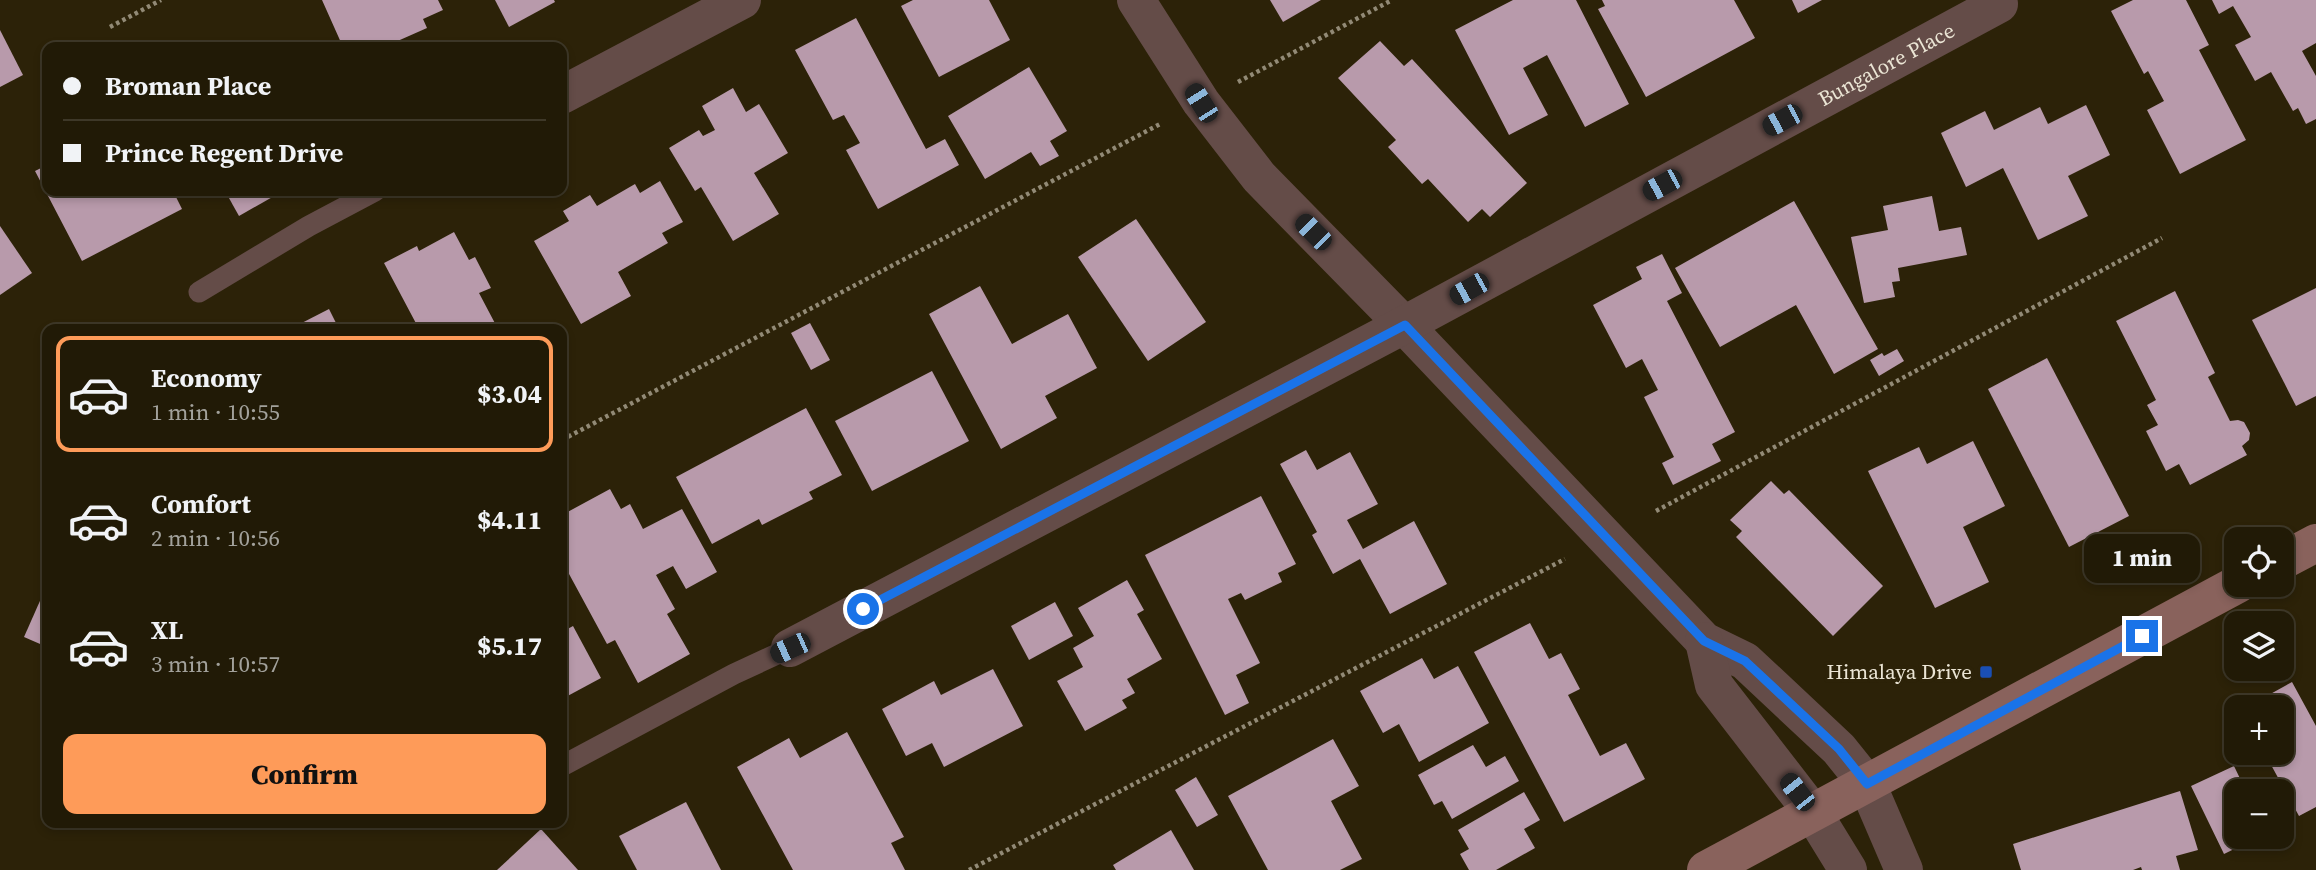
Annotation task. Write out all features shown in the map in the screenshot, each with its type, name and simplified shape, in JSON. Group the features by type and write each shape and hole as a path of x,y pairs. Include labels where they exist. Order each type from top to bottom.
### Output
{"main road":[{"path":"2294,555 2316,543"},
{"path":"1706,870 2224,592"}],"street":[{"path":"567,92 742,0"},
{"path":"1136,0 1201,103 1259,177 1405,325 1704,641 1745,661 1839,749 1867,784 1904,870"},
{"name":"Bungalore Place","path":"790,648 1405,325 1999,4"},
{"path":"1704,641 1714,685 1813,813 1848,870"}],"lane":[{"path":"200,292 309,226 366,196"},
{"path":"567,763 734,674 790,648"}],"path":[{"path":"110,27 161,0"},
{"path":"567,437 1392,0"},
{"path":"1656,511 2162,238"},
{"path":"969,870 1606,538"}],"building":[{"path":"322,0 438,0 443,10 423,19 427,28 395,42 341,42"},
{"path":"495,0 554,0 555,2 509,27"},
{"path":"913,0 989,0 1010,40 939,77 901,6"},
{"path":"1270,0 1321,0 1283,22"},
{"path":"1513,0 1576,0 1629,104 1585,127 1547,55 1523,68 1548,115 1509,135 1455,30"},
{"path":"1602,0 1734,0 1755,38 1646,97 1598,9 1605,6"},
{"path":"1792,0 1822,0 1798,13"},
{"path":"2133,0 2186,0 2209,45 2199,50 2246,140 2180,174 2147,110 2164,101 2148,71 2144,74 2111,11"},
{"path":"2212,0 2316,0 2316,43 2302,51 2316,76 2316,119 2306,124 2298,108 2293,111 2271,72 2255,81 2235,45 2251,37 2233,6 2219,14"},
{"path":"856,18 926,149 945,139 959,165 878,209 846,150 860,143 844,115 833,120 795,50"},
{"path":"0,30 23,75 0,87"},
{"path":"1380,41 1404,66 1412,59 1527,183 1490,217 1482,209 1468,222 1428,179 1422,184 1388,147 1396,140 1338,78"},
{"path":"1029,67 1067,131 1050,141 1059,156 1040,166 1031,152 985,179 948,116"},
{"path":"733,88 746,112 759,104 788,153 754,173 779,214 733,241 701,187 695,191 669,148 699,130 703,136 715,130 702,106"},
{"path":"2086,105 2110,155 2068,176 2088,216 2038,240 2003,168 1966,187 1941,133 1985,111 1994,130 2040,107 2048,124"},
{"path":"42,168 42,184 35,171"},
{"path":"660,181 683,222 662,233 668,243 618,272 631,296 581,324 534,241 569,221 563,211 590,195 597,206 635,184 640,193"},
{"path":"48,196 176,196 182,209 82,261"},
{"path":"228,196 274,196 239,216"},
{"path":"1932,196 1939,231 1961,227 1967,255 1898,268 1900,281 1892,282 1895,297 1864,303 1851,237 1888,230 1883,206"},
{"path":"1794,201 1878,349 1834,374 1796,305 1720,347 1675,268"},
{"path":"1136,219 1206,322 1148,361 1078,257"},
{"path":"0,226 32,273 0,295"},
{"path":"454,232 469,260 475,257 491,288 479,293 495,324 416,324 384,263 417,246 419,251"},
{"path":"1662,254 1682,293 1667,301 1735,432 1712,444 1721,461 1673,485 1662,463 1674,457 1644,397 1658,390 1642,359 1626,368 1593,305 1642,279 1636,267"},
{"path":"980,286 1012,344 1068,314 1097,368 1045,396 1057,418 1001,449 929,314"},
{"path":"2316,288 2316,396 2296,406 2252,320"},
{"path":"2175,291 2215,373 2208,377 2230,421 2244,422 2250,433 2249,440 2242,446 2247,455 2190,485 2179,464 2166,471 2146,431 2158,425 2147,405 2156,400 2116,321"},
{"path":"329,309 336,324 300,324"},
{"path":"810,323 830,360 811,370 791,333"},
{"path":"1897,349 1904,361 1879,376 1870,360"},
{"path":"2047,358 2129,516 2069,547 1988,389"},
{"path":"932,371 969,441 872,491 835,421"},
{"path":"806,408 842,475 809,492 813,499 762,525 759,519 712,544 676,477"},
{"path":"1973,441 2005,506 1963,527 1989,582 1935,608 1868,471 1919,447 1927,464"},
{"path":"1306,450 1317,470 1350,452 1378,504 1347,520 1363,549 1414,521 1447,584 1390,614 1360,559 1333,574 1312,535 1317,532 1280,464"},
{"path":"1771,481 1784,494 1789,490 1883,586 1833,636 1736,537 1742,531 1730,520"},
{"path":"610,489 621,509 630,504 643,529 682,509 717,572 686,589 673,566 656,575 675,609 667,614 690,654 638,683 615,640 607,644 567,570 567,512"},
{"path":"1261,496 1296,564 1278,573 1282,582 1245,600 1241,593 1228,599 1260,663 1236,675 1249,703 1225,715 1145,555"},
{"path":"1127,580 1144,610 1137,614 1162,659 1127,679 1135,693 1122,700 1127,708 1085,731 1057,681 1083,667 1073,648 1094,636 1078,608"},
{"path":"42,596 42,645 24,637"},
{"path":"1055,602 1073,636 1029,660 1011,626"},
{"path":"1530,623 1549,659 1561,653 1580,689 1568,695 1600,756 1626,743 1645,779 1564,822 1474,652"},
{"path":"573,626 601,678 567,696 567,629"},
{"path":"1422,658 1434,679 1458,666 1489,723 1419,762 1399,724 1383,733 1360,691"},
{"path":"993,669 1023,726 944,767 932,743 906,756 882,709 934,681 941,695"},
{"path":"2292,682 2316,726 2316,807 2299,816 2294,807 2294,779 2279,779 2271,765 2294,765 2294,695 2269,695"},
{"path":"847,732 904,837 891,843 905,870 793,870 737,767 789,738 800,758"},
{"path":"1333,739 1359,786 1331,801 1362,859 1340,870 1268,870 1228,796"},
{"path":"1473,745 1486,767 1505,756 1519,781 1452,819 1442,801 1434,805 1418,775"},
{"path":"2234,766 2240,779 2224,779 2224,849 2234,849 2224,854 2191,786"},
{"path":"1196,777 1218,815 1197,827 1175,790"},
{"path":"2180,791 2198,850 2176,856 2180,870 2142,870 2141,867 2133,870 2021,870 2013,844"},
{"path":"1524,792 1540,820 1524,829 1535,848 1496,870 1469,870 1460,854 1469,849 1458,830"},
{"path":"686,802 721,870 637,870 619,836"},
{"path":"541,829 578,870 497,870"},
{"path":"1171,830 1194,870 1116,870 1113,865"}],"place":[{"name":"Himalaya Drive","path":"1986,672"}],"route":[{"path":"863,609 1405,325 1704,641 1745,661 1839,749 1867,784 2142,636"}]}
